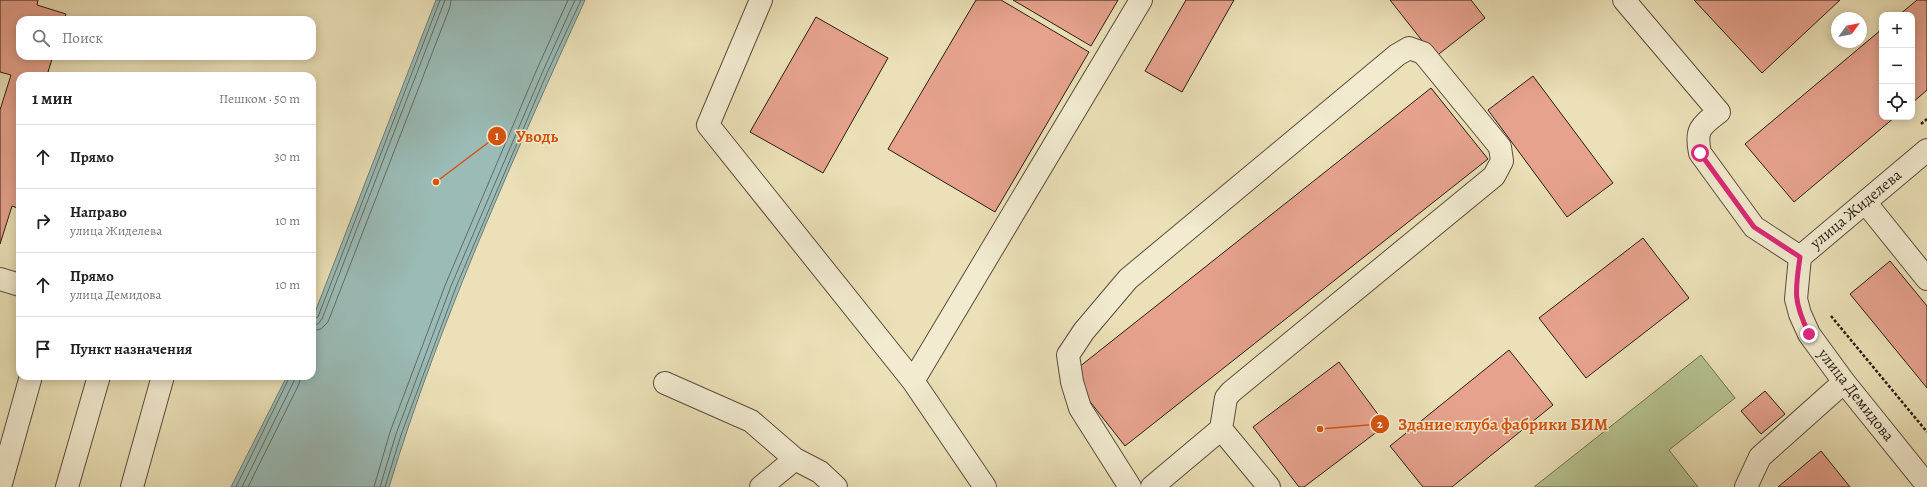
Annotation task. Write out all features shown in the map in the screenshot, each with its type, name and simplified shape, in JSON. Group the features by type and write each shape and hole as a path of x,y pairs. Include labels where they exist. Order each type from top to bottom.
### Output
{"street":[{"path":"761,0 708,125 913,381 986,487"},
{"path":"913,381 1141,0"},
{"path":"1624,0 1719,112 1701,126 1697,139 1700,153 1754,227 1800,257"},
{"path":"1130,487 1080,408 1072,382 1068,355 1084,330 1128,279 1397,55 1409,48 1422,53 1500,146 1502,161 1494,176 1231,392 1226,398 1221,429 1152,487"},
{"name":"улица Жиделева","path":"1796,299 1800,257 1927,150"},
{"path":"1865,202 1927,279"},
{"path":"0,280 16,284"},
{"name":"улица Демидова","path":"1796,299 1800,314 1809,334 1844,382 1927,485"},
{"path":"0,487 30,380"},
{"path":"67,487 98,380"},
{"path":"132,487 162,380"},
{"path":"1746,487 1760,457 1844,382"},
{"path":"665,383 750,421 795,459 820,472 836,487"},
{"path":"1221,429 1269,487"},
{"path":"761,487 795,459"}],"path":[{"path":"1915,130 1927,119"},
{"path":"1826,310 1927,432"}],"green space":[{"path":"1701,355 1735,398 1669,450 1698,487 1534,487"}],"water":[{"path":"436,0 585,0 531,120 454,301 409,425 389,487 231,487 285,380 316,380 316,310"}],"building":[{"path":"0,0 38,0 37,5 66,14 65,16 16,16 16,60 52,60 48,72 16,72 16,208 12,206 0,244 0,110 11,75 0,72"},
{"path":"976,0 1001,0 1089,52 995,212 888,149"},
{"path":"1013,0 1118,0 1091,46"},
{"path":"1186,0 1234,0 1182,92 1145,71"},
{"path":"1390,0 1471,0 1485,18 1435,57"},
{"path":"1694,0 1840,0 1762,73"},
{"path":"1917,0 1927,0 1927,90 1915,100 1915,12 1903,12"},
{"path":"816,17 888,58 823,173 750,132"},
{"path":"1879,32 1879,120 1891,120 1794,202 1745,144 1859,48 1867,48 1867,42"},
{"path":"1533,76 1613,183 1567,217 1488,110"},
{"path":"1431,88 1488,159 1125,446 1069,375"},
{"path":"1643,238 1689,298 1586,378 1539,318"},
{"path":"1890,261 1927,306 1927,388 1850,294"},
{"path":"1509,350 1553,405 1452,487 1423,487 1390,446"},
{"path":"1339,362 1386,425 1304,487 1299,487 1253,427"},
{"path":"1765,391 1785,414 1761,434 1741,411"},
{"path":"1821,451 1850,487 1778,487"}],"place":[{"name":"Уводь","path":"436,182"},
{"name":"Здание клуба фабрики БИМ","path":"1320,429"}],"route":[{"path":"1700,153 1754,227 1800,257 1796,281 1796,299 1800,314 1809,334"}]}
